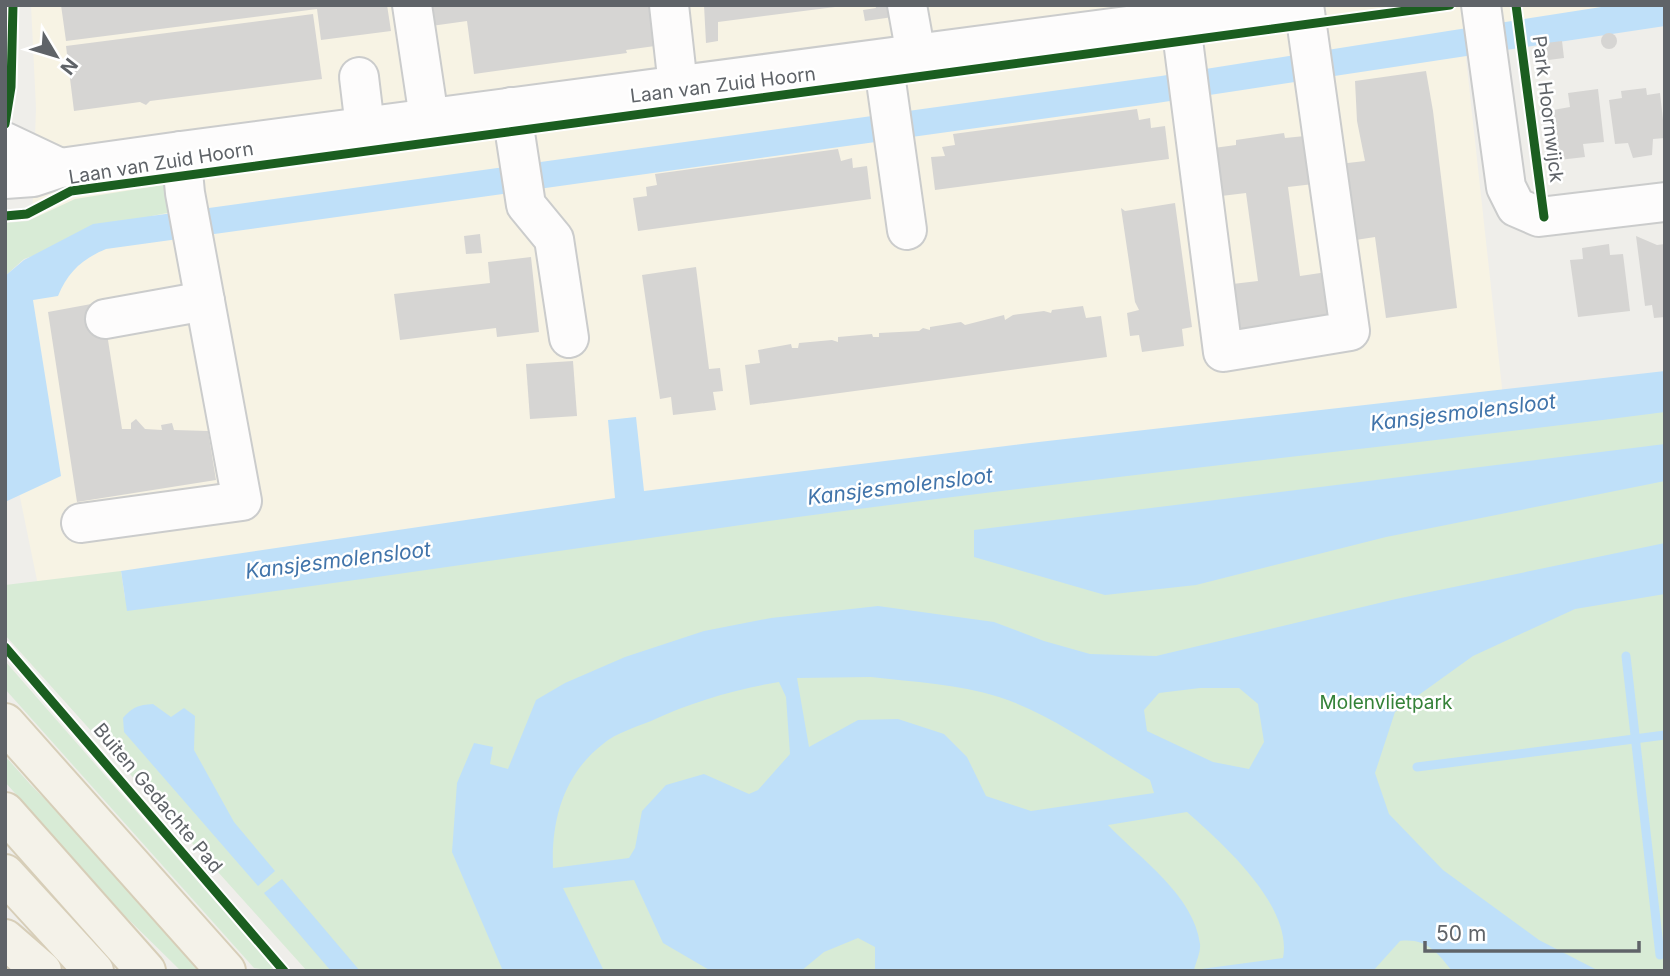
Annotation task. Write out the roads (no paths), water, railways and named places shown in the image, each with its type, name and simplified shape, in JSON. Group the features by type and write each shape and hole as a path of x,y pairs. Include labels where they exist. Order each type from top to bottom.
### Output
{"main road":[{"path":"5,723 222,965"},
{"path":"5,812 146,971"},
{"path":"5,874 94,971"},
{"path":"5,939 42,971"}],"street":[{"path":"396,122 412,5"},
{"path":"668,5 678,86"},
{"path":"907,230 897,158 895,70 908,5"},
{"path":"1482,8 1506,187 1516,207 1539,217 1665,202"},
{"path":"1180,17 1223,352 1350,331 1316,94 1300,15"},
{"name":"Laan van Zuid Hoorn","path":"5,179 33,177 60,168 181,150 678,86 895,70 1180,17 1300,15"},
{"path":"372,75 396,122"},
{"path":"511,107 526,205 554,239 569,338"},
{"name":"Laan van Zuid Hoorn","path":"5,142 60,168"},
{"path":"81,523 242,501 185,193 181,150"},
{"path":"105,319 205,301"}],"water":[{"path":"1614,5 1665,5 1665,26 1157,103 106,249 77,267 58,296 33,300 61,476 5,502 5,276 24,260 93,224 1161,76"},
{"name":"Kansjesmolensloot","path":"1665,371 1665,412 906,503 127,611 121,571 615,498 608,420 636,417 644,491 1030,443"},
{"path":"1665,444 1665,481 1386,537 1196,585 1105,595 974,557 974,530"},
{"path":"1665,543 1665,594 1575,609 1473,656 1395,712 1375,773 1389,814 1443,870 1539,940 1599,971 1452,971 1424,944 1400,941 1373,971 875,971 875,947 858,938 824,952 801,971 711,971 663,943 634,880 563,888 604,971 503,971 452,852 457,783 474,743 493,747 490,764 508,769 536,700 565,683 625,657 704,631 771,618 878,606 994,622 1044,641 1090,654 1156,656 1396,599","holes":["871,677 951,686 999,697 1057,723 1150,780 1154,793 1031,811 986,796 967,757 944,734 898,719 858,720 809,747 797,678","779,682 786,697 790,754 758,790 749,794 704,774 666,785 642,811 635,848 629,858 553,868 554,833 563,799 578,769 603,744 620,733 682,708 730,692","1200,688 1239,688 1258,704 1264,742 1249,769 1213,762 1147,731 1144,710 1159,693","1187,812 1236,859 1267,897 1283,938 1283,958 1194,970 1200,944 1196,926 1187,909 1163,878 1108,825"]},
{"path":"153,704 171,717 184,708 195,716 194,750 234,822 275,871 258,886 124,732 123,718 127,714 136,707"},
{"path":"282,879 360,971 331,971 264,893"}],"waterway":[{"path":"1626,656 1660,955"},
{"path":"1417,767 1665,735"}],"park label":[{"name":"Molenvlietpark","path":"1386,702"}]}
